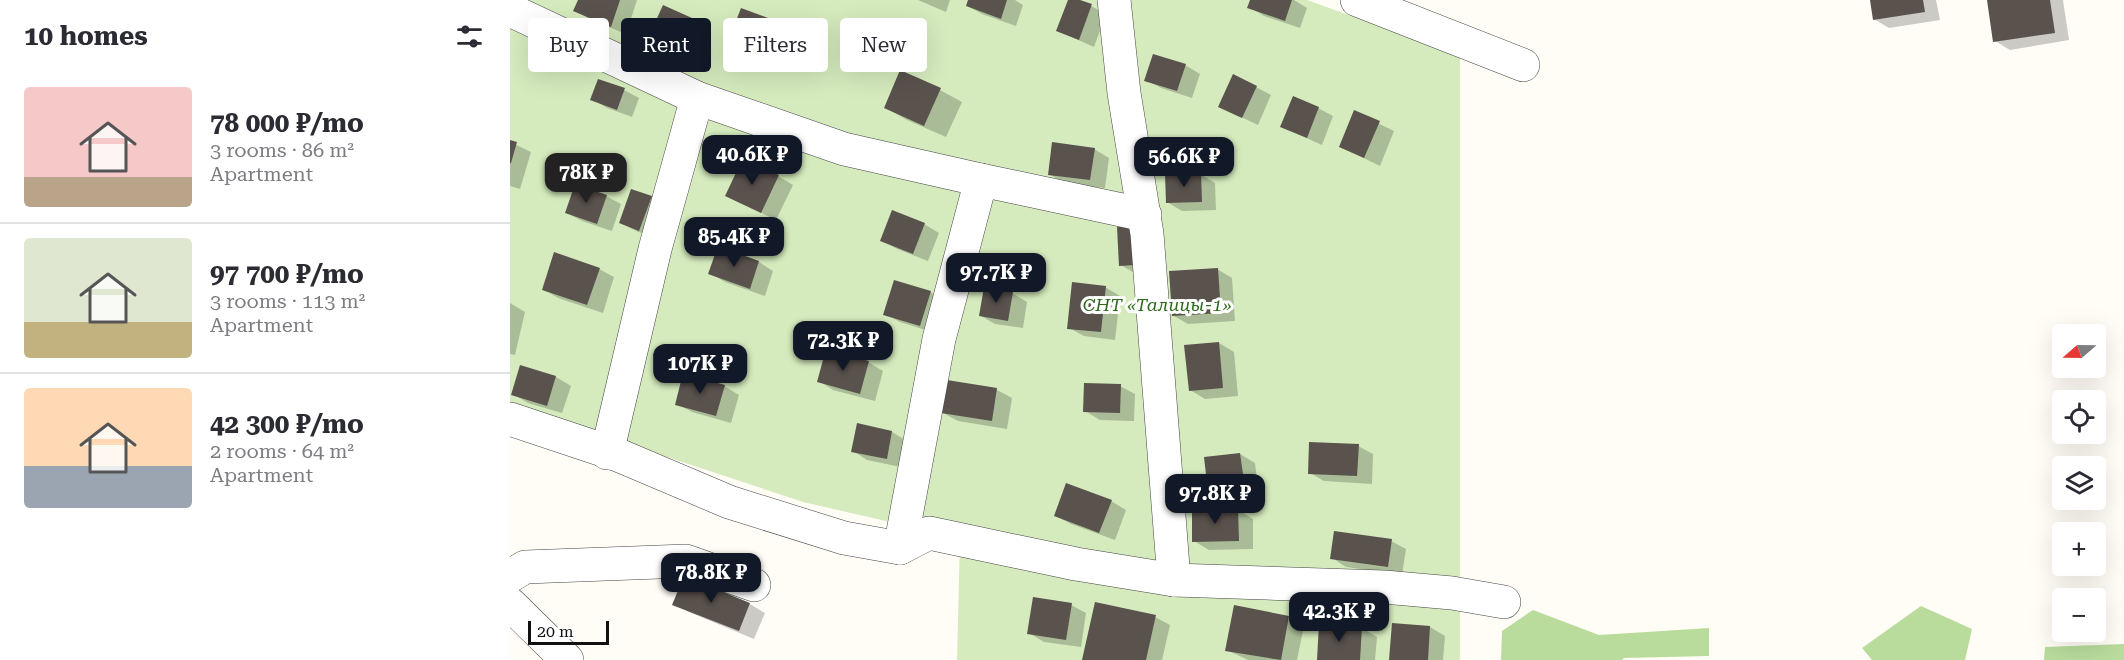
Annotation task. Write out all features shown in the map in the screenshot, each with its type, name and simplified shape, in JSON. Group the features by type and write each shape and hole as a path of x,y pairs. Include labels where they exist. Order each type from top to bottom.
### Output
{"lane":[{"path":"1114,0 1124,93 1145,215 1174,580"},
{"path":"1357,0 1523,65"},
{"path":"510,10 697,98 844,149 1145,215"},
{"path":"607,453 655,249 697,98"},
{"path":"900,548 939,339 981,180"},
{"path":"510,419 618,455 729,502 844,538 900,548 929,533 1076,564 1174,580 1384,587 1452,593 1504,602"},
{"path":"510,576 525,567 686,561 754,585"},
{"path":"510,604 567,660"}],"green space":[{"name":"СНТ «Талицы-1»","path":"510,0 1307,0 1460,55 1460,660 957,660 960,538 803,502 510,405"},
{"path":"1921,606 1972,629 1965,660 1872,660 1862,648"},
{"path":"1533,610 1599,635 1709,628 1709,656 1624,658 1622,660 1501,660 1502,631"},
{"path":"2124,644 2124,660 2044,660 2045,647"}],"building":[{"path":"578,0 620,0 611,27 609,18 590,18 573,11"},
{"path":"968,0 1007,0 1001,19 966,6"},
{"path":"1068,0 1080,0 1092,4 1079,40 1056,31"},
{"path":"1250,0 1292,0 1285,21 1247,8"},
{"path":"1870,0 1923,0 1925,12 1873,20"},
{"path":"1987,0 2050,0 2055,33 1993,42"},
{"path":"663,5 692,18 657,18"},
{"path":"741,8 768,18 737,18"},
{"path":"1153,54 1186,64 1177,91 1144,81"},
{"path":"899,72 905,72 941,88 924,126 884,108"},
{"path":"1233,74 1257,86 1242,118 1218,107"},
{"path":"598,79 625,88 617,110 590,100"},
{"path":"1293,96 1319,107 1307,138 1280,127"},
{"path":"1354,110 1380,121 1364,158 1339,147"},
{"path":"510,140 517,142 511,163 510,163"},
{"path":"1052,142 1095,148 1090,180 1048,175"},
{"path":"743,158 779,175 761,213 725,196"},
{"path":"1201,173 1202,202 1166,203 1165,174"},
{"path":"575,184 607,195 597,224 565,213"},
{"path":"631,189 652,196 639,231 619,223"},
{"path":"892,210 925,223 913,254 880,241"},
{"path":"1133,226 1135,265 1119,266 1117,227"},
{"path":"718,246 759,261 750,289 708,274"},
{"path":"554,252 600,268 587,305 542,290"},
{"path":"1218,268 1221,313 1172,316 1169,271"},
{"path":"894,280 931,291 920,326 883,315"},
{"path":"1072,282 1106,286 1101,332 1067,329"},
{"path":"984,287 1013,292 1008,321 979,316"},
{"path":"1219,342 1223,388 1189,391 1184,345"},
{"path":"826,349 869,361 860,394 817,382"},
{"path":"520,365 556,376 547,406 511,395"},
{"path":"683,373 725,385 716,416 675,405"},
{"path":"947,380 997,388 992,421 941,413"},
{"path":"1084,383 1121,384 1120,413 1083,412"},
{"path":"857,423 892,431 887,459 851,452"},
{"path":"1309,442 1359,444 1357,476 1308,474"},
{"path":"1240,453 1245,488 1208,492 1204,457"},
{"path":"1066,483 1112,500 1099,533 1054,516"},
{"path":"1238,508 1239,541 1192,542 1192,510"},
{"path":"1334,531 1392,539 1388,567 1330,559"},
{"path":"684,576 750,603 739,631 672,605"},
{"path":"1033,597 1072,603 1066,640 1027,634"},
{"path":"1095,602 1156,615 1146,660 1082,660"},
{"path":"1234,605 1289,616 1281,660 1225,651"},
{"path":"1392,623 1430,626 1428,660 1389,660"},
{"path":"1319,624 1362,627 1360,660 1317,660"}]}
